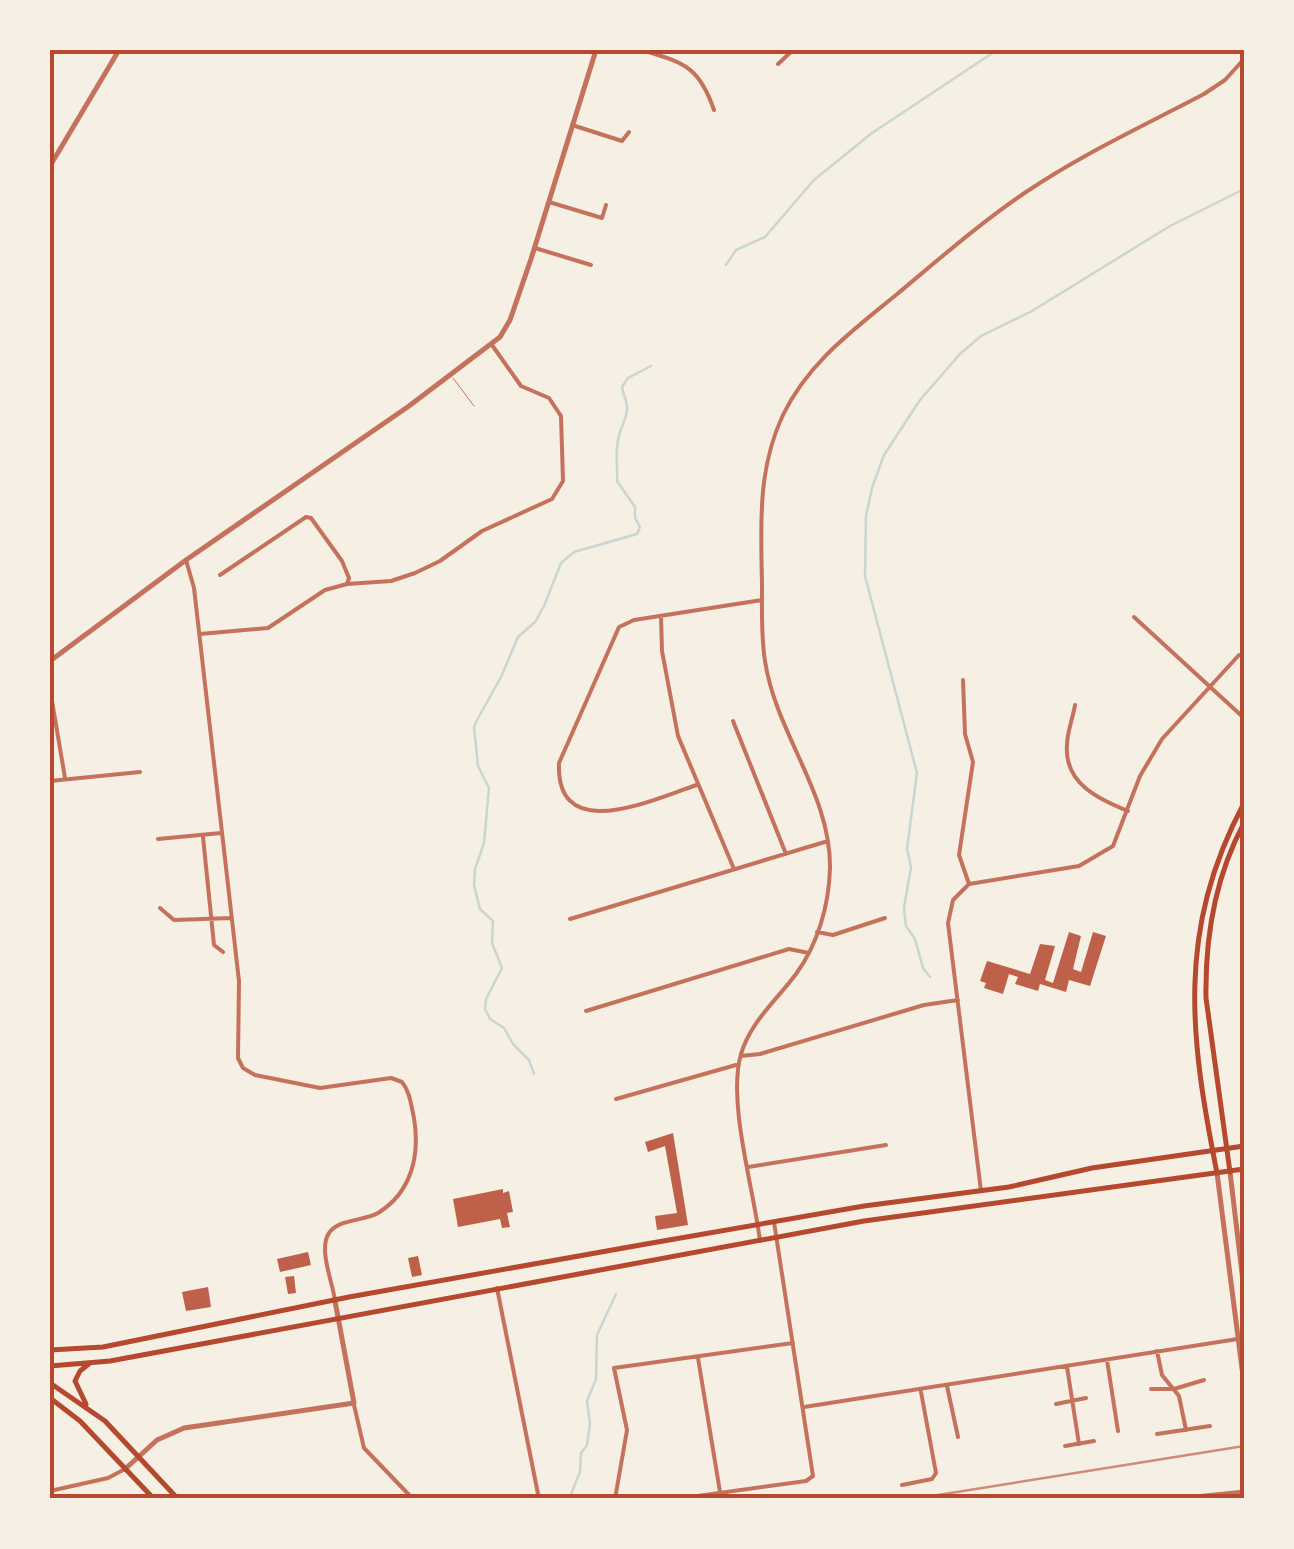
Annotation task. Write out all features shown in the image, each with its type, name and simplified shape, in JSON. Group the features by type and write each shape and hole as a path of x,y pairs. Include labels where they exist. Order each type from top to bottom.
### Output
{"main road":[{"path":"1217,1173 1195,1036 1195,954 1216,861 1244,803"},
{"path":"1230,1172 1206,973 1218,890 1244,823"},
{"path":"50,1350 103,1347 758,1224 1244,1146"},
{"path":"50,1366 90,1363 864,1221 1244,1170"},
{"path":"87,1407 75,1381 90,1363"},
{"path":"50,1384 87,1407 178,1499"},
{"path":"50,1398 74,1415 154,1499"}],"street":[{"path":"50,166 120,50"},
{"path":"50,661 186,560 492,345 510,320 596,50"},
{"path":"642,50 681,62 700,76 714,110"},
{"path":"778,64 793,50"},
{"path":"760,1241 738,1102 738,1065 753,1026 808,953 818,932 828,890 828,841 817,800 790,743 765,659 761,505 767,462 783,416 816,364 840,341 1002,209 1058,172 1204,94 1244,60"},
{"path":"572,125 622,141 628,132"},
{"path":"549,202 602,218 606,204"},
{"path":"534,248 591,266"},
{"path":"198,634 276,626 325,590 346,584 391,581 415,573 440,561 482,531 552,499 563,482 565,454 560,416 549,398 521,386 492,345"},
{"path":"220,575 306,517 311,518 342,561 349,578 346,584"},
{"path":"186,560 194,588 232,918 240,996 238,1058 243,1068 255,1075 320,1088 391,1078 402,1082 408,1091 417,1144 414,1167 402,1189 384,1209 336,1226 327,1235 325,1248 364,1448 414,1499"},
{"path":"697,785 600,812 574,803 560,780 563,751 614,634 630,621 762,600"},
{"path":"661,616 668,696 678,736 734,869"},
{"path":"1134,616 1244,718"},
{"path":"982,1191 948,916 953,900 969,884 1078,866 1112,846 1140,776 1162,739 1238,655"},
{"path":"962,680 964,734 973,762 959,855 969,884"},
{"path":"50,689 65,778"},
{"path":"1075,705 1066,746 1070,767 1081,787 1096,798 1128,810"},
{"path":"733,721 786,854"},
{"path":"50,782 140,772"},
{"path":"158,839 221,833"},
{"path":"203,837 214,946 223,952"},
{"path":"570,919 828,841"},
{"path":"160,908 174,920 232,918"},
{"path":"818,932 834,934 885,918"},
{"path":"586,1011 789,949 808,953"},
{"path":"740,1056 760,1054 924,1005 958,1000"},
{"path":"616,1100 738,1065"},
{"path":"748,1167 886,1145"},
{"path":"1230,1172 1244,1290"},
{"path":"1217,1173 1244,1384"},
{"path":"676,1499 806,1481 813,1476 774,1222"},
{"path":"497,1287 539,1499"},
{"path":"804,1407 1240,1339"},
{"path":"615,1499 626,1430 614,1368 792,1343"},
{"path":"1157,1352 1162,1375 1180,1396 1186,1430"},
{"path":"698,1357 720,1492"},
{"path":"1107,1360 1118,1431"},
{"path":"1067,1367 1079,1444"},
{"path":"1151,1389 1204,1380"},
{"path":"947,1386 958,1437"},
{"path":"902,1485 932,1480 936,1474 921,1390"},
{"path":"1056,1404 1086,1398"},
{"path":"50,1491 108,1478 125,1469 158,1440 184,1428 354,1403"},
{"path":"1157,1434 1210,1426"},
{"path":"1065,1446 1094,1442"},
{"path":"1178,1499 1242,1492"}],"lane":[{"path":"450,376 474,406"}],"building":[{"path":"1069,932 1081,936 1073,969 1081,972 1093,932 1106,936 1090,986 1069,980 1066,992 1040,984 1038,991 1015,984 1018,977 1009,974 1003,994 984,988 986,983 980,981 987,961 1030,974 1040,944 1055,946 1045,980 1053,983"},
{"path":"673,1133 688,1225 657,1230 655,1216 677,1213 665,1146 648,1152 645,1142"},
{"path":"503,1189 503,1193 509,1191 513,1212 507,1213 510,1227 502,1228 500,1219 458,1227 453,1199"},
{"path":"308,1252 311,1265 280,1272 277,1259"},
{"path":"418,1256 422,1275 412,1277 408,1258"},
{"path":"294,1276 296,1293 288,1294 285,1277"},
{"path":"208,1287 211,1307 186,1311 182,1292"}],"waterway":[{"path":"726,265 736,250 765,237 814,180 872,133 997,50"},
{"path":"930,977 906,926 904,908 911,867 907,849 917,773 865,576 866,516 884,455 920,400 981,336 1032,311 1170,226 1244,189"},
{"path":"534,1074 529,1060 485,1009 502,968 492,943 493,921 480,909 474,885 484,843 489,788 478,766 474,727 518,637 535,622 544,606 561,563 574,552 637,534 640,527 635,507 617,481 617,446 627,410 622,387 628,378 651,366"},
{"path":"569,1499 580,1472 581,1453 587,1445 587,1401 596,1379 597,1335 616,1294"}],"railway":[{"path":"913,1499 1244,1446"}]}
